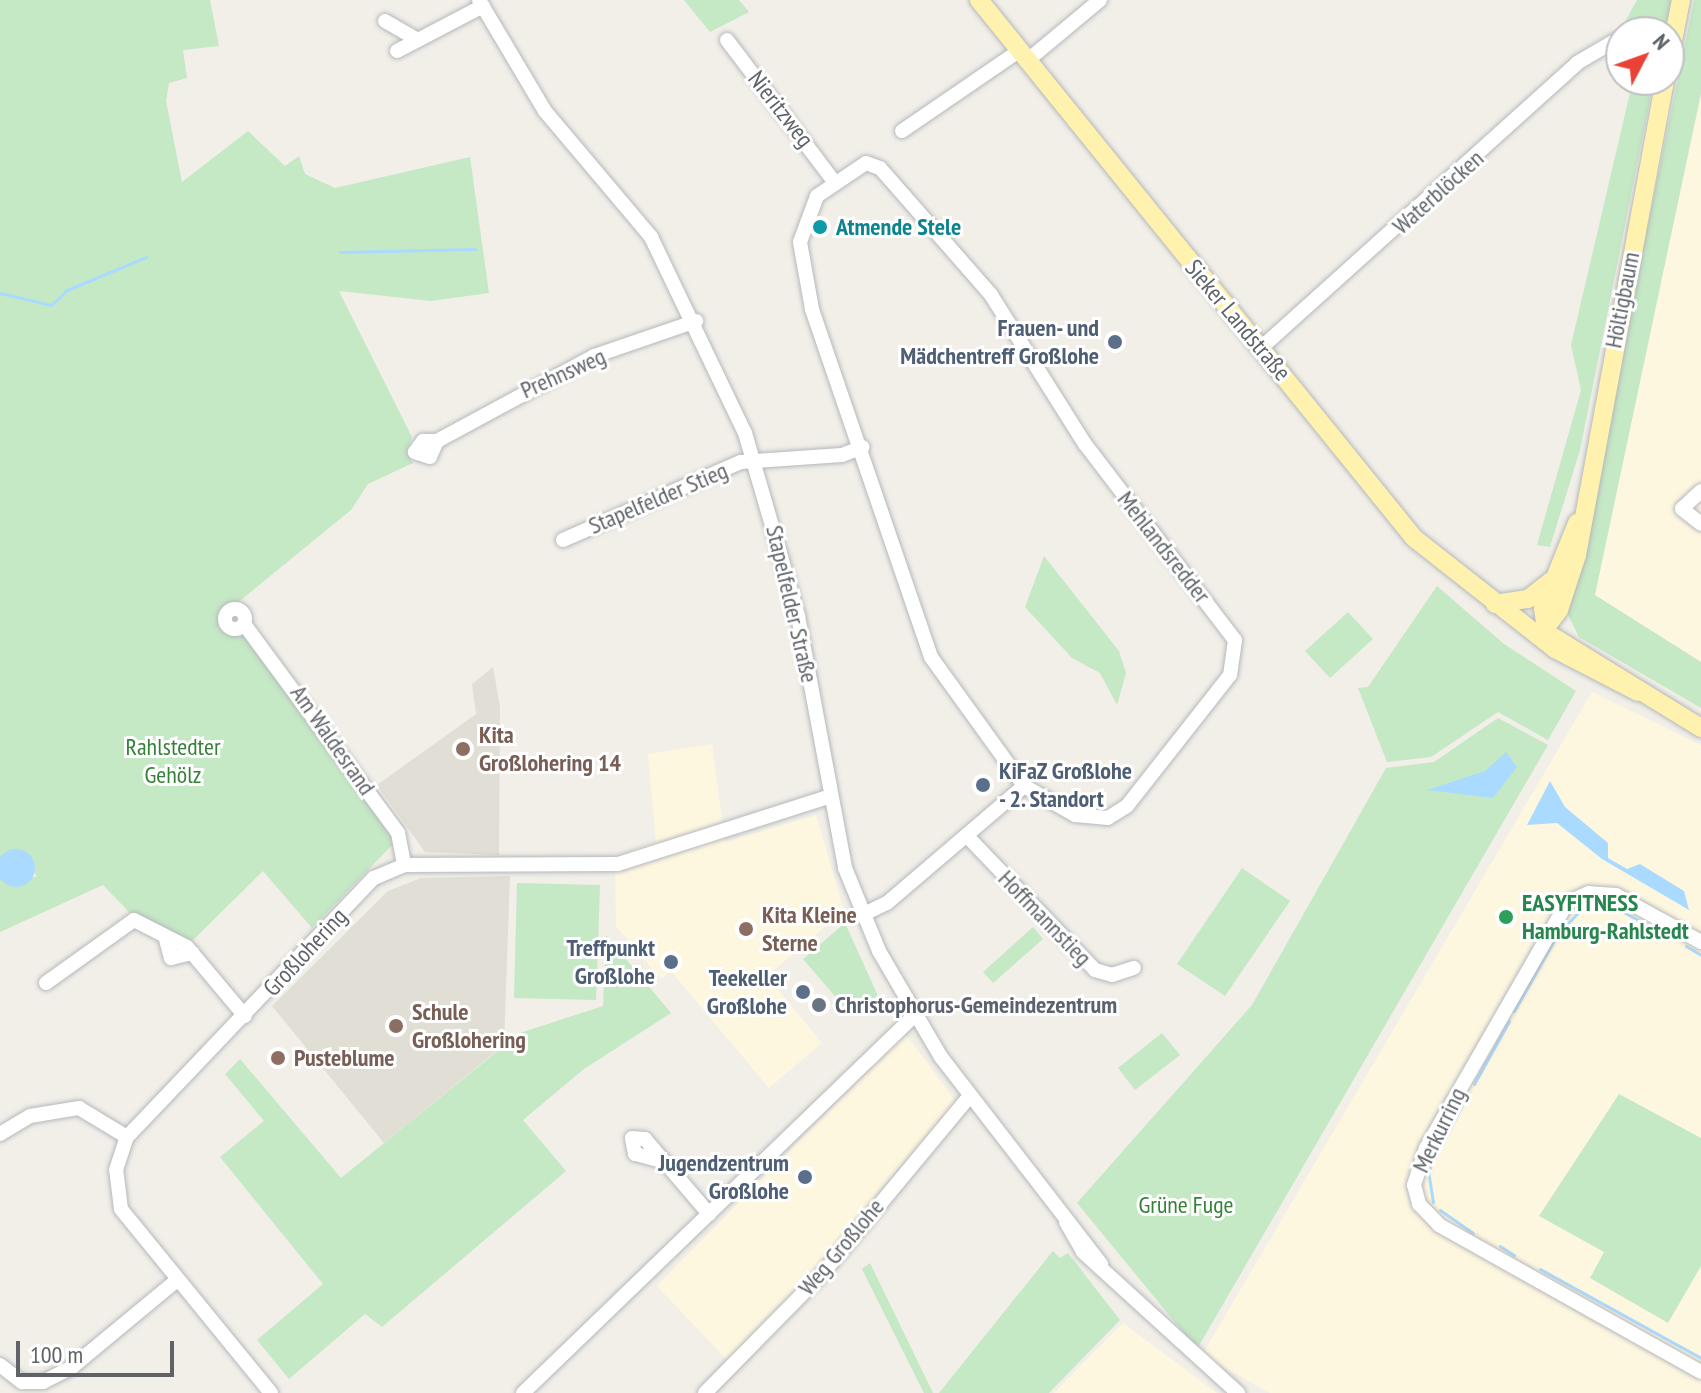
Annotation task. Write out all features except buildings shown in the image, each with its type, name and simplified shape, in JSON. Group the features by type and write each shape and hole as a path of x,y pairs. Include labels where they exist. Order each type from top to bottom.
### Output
{"main road":[{"name":"Sieker Landstraße","path":"979,0 1414,538 1517,619 1701,728"},
{"name":"Höltigbaum","path":"1559,610 1577,555 1578,521 1662,96"},
{"name":"Höltigbaum","path":"1553,579 1578,521"},
{"path":"1495,604 1528,599 1553,579"},
{"path":"1543,631 1553,579"},
{"path":"1543,631 1559,610"},
{"path":"1559,610 1564,646"},
{"name":"Sieker Landstraße","path":"1517,619 1543,631 1564,646"}],"street":[{"path":"902,131 1023,56 1100,0"},
{"path":"397,51 481,3"},
{"name":"Stapelfelder Straße","path":"481,3 545,111 647,230 696,321 754,459 798,616 828,797 862,915 914,1016 970,1096 1101,1264 1238,1393"},
{"path":"385,21 418,40"},
{"name":"Nieritzweg","path":"727,40 832,179"},
{"name":"Waterblöcken","path":"1261,348 1577,63 1605,46"},
{"name":"Mehlandsredder","path":"853,166 880,168 953,250 1013,325 1096,460 1235,640 1230,675 1119,813 1087,819 1024,786 931,657 863,447 812,309 800,242 805,212 832,179 853,166"},
{"name":"Prehnsweg","path":"437,441 594,356 696,321"},
{"path":"754,459 842,455 863,447"},
{"name":"Stapelfelder Stieg","path":"563,540 754,459"},
{"path":"1701,491 1682,509 1701,524"},
{"name":"Am Waldesrand","path":"244,624 398,833 404,865"},
{"path":"862,915 887,903 1024,786"},
{"name":"Großlohering","path":"271,1393 176,1281 118,1199 116,1170 127,1137 374,878 404,865 618,864 828,797"},
{"name":"Hoffmannstieg","path":"967,836 1095,970 1112,975 1134,968"},
{"name":"Merkurring","path":"1701,942 1609,893 1567,903 1426,1148 1414,1185 1419,1204 1439,1225 1701,1372"},
{"path":"46,983 134,920 192,953 245,1016"},
{"path":"523,1393 914,1016"},
{"name":"Weg Großlohe","path":"705,1393 822,1274 970,1096"},
{"path":"0,1134 30,1116 79,1108 127,1137"},
{"path":"662,1161 709,1214"},
{"path":"0,1365 22,1382 43,1382 72,1367 176,1281"}],"shaded area":[{"path":"1701,96 1701,662 1594,596"},
{"name":"Kita Großlohering 14","path":"493,667 500,707 499,855 425,852 377,785 476,714 472,684"},
{"path":"1592,692 1701,745 1701,1393 1270,1393 1202,1355"},
{"path":"712,744 725,842 816,815 844,911 767,976 822,1043 769,1088 671,971 661,979 616,926 615,856 656,842 648,754"},
{"name":"Schule Großlohering","path":"510,876 504,1045 384,1143 272,1006 388,891 421,878"},
{"path":"905,1033 956,1102 826,1253 821,1272 731,1364 657,1286"},
{"path":"1123,1323 1217,1393 1054,1393"}],"green space":[{"name":"Rahlstedter Gehölz","path":"0,0 210,0 219,46 183,50 187,78 169,83 166,101 182,182 248,131 285,166 299,156 305,174 335,188 470,157 489,293 431,301 339,291 412,437 407,453 413,463 368,484 351,510 219,618 229,636 248,636 397,840 312,928 263,871 192,941 132,915 103,885 0,932 0,875 37,877 26,858 0,861"},
{"path":"684,0 739,0 749,12 710,32"},
{"path":"1637,0 1671,0 1668,16 1628,16"},
{"path":"1694,0 1701,0 1701,93 1595,595 1701,662 1701,708 1579,637 1568,615 1674,96 1685,96 1685,44"},
{"path":"1629,96 1651,96 1580,450 1550,547 1537,545 1581,390 1571,345"},
{"path":"1044,556 1119,651 1126,673 1117,705 1100,673 1072,658 1025,607"},
{"path":"1437,586 1504,644 1576,691 1548,740 1498,712 1431,757 1387,762 1358,688 1368,687"},
{"path":"1348,612 1373,639 1330,678 1305,651"},
{"name":"Grüne Fuge","path":"1498,718 1548,745 1197,1349 1077,1203 1252,1005 1386,768 1434,762"},
{"path":"1242,868 1290,901 1225,996 1177,964"},
{"path":"517,883 600,885 596,1000 514,998"},
{"path":"845,923 878,996 852,1016 803,959"},
{"path":"1033,927 1043,939 993,983 983,972"},
{"path":"606,935 671,1013 584,1069 523,1120 566,1171 382,1327 365,1314 289,1379 257,1340 323,1284 220,1157 264,1121 225,1074 240,1059 341,1178 520,1033 603,1006"},
{"path":"1162,1033 1180,1055 1135,1090 1118,1068"},
{"path":"1619,1094 1701,1138 1701,1266 1668,1323 1590,1278 1604,1252 1539,1216"},
{"path":"1053,1251 1060,1258 1068,1253 1120,1320 1049,1393 939,1393"},
{"path":"870,1263 933,1393 924,1393 862,1269"}],"water":[{"path":"1506,752 1517,767 1493,798 1427,790 1485,771"},
{"path":"1550,781 1565,807 1608,843 1608,858 1627,869 1640,864 1684,891 1689,910 1602,859 1557,823 1527,825"},
{"path":"16,849 29,855 35,868 29,881 16,887 3,881 -3,868 3,855"}],"waterway":[{"path":"340,252 475,249"},
{"path":"0,293 51,305 67,290 146,257"},
{"path":"1592,905 1620,910 1661,933"},
{"path":"1514,1011 1557,935 1582,908"},
{"path":"1686,946 1701,955"},
{"path":"1474,1084 1509,1021"},
{"path":"1433,1202 1428,1172 1462,1105"},
{"path":"1440,1210 1473,1233"},
{"path":"1500,1246 1514,1255"},
{"path":"1540,1269 1701,1358"}],"place":[{"name":"Atmende Stele","path":"820,227"},
{"name":"Frauen- und Mädchentreff Großlohe","path":"1115,342"},
{"name":"Kita Großlohering 14","path":"463,749"},
{"name":"KiFaZ Großlohe - 2. Standort","path":"983,785"},
{"name":"EASYFITNESS Hamburg-Rahlstedt","path":"1506,917"},
{"name":"Kita Kleine Sterne","path":"746,929"},
{"name":"Treffpunkt Großlohe","path":"671,962"},
{"name":"Teekeller Großlohe","path":"803,992"},
{"name":"Christophorus-Gemeindezentrum","path":"819,1005"},
{"name":"Schule Großlohering","path":"396,1026"},
{"name":"Pusteblume","path":"278,1058"},
{"name":"Jugendzentrum Großlohe","path":"805,1177"}]}
